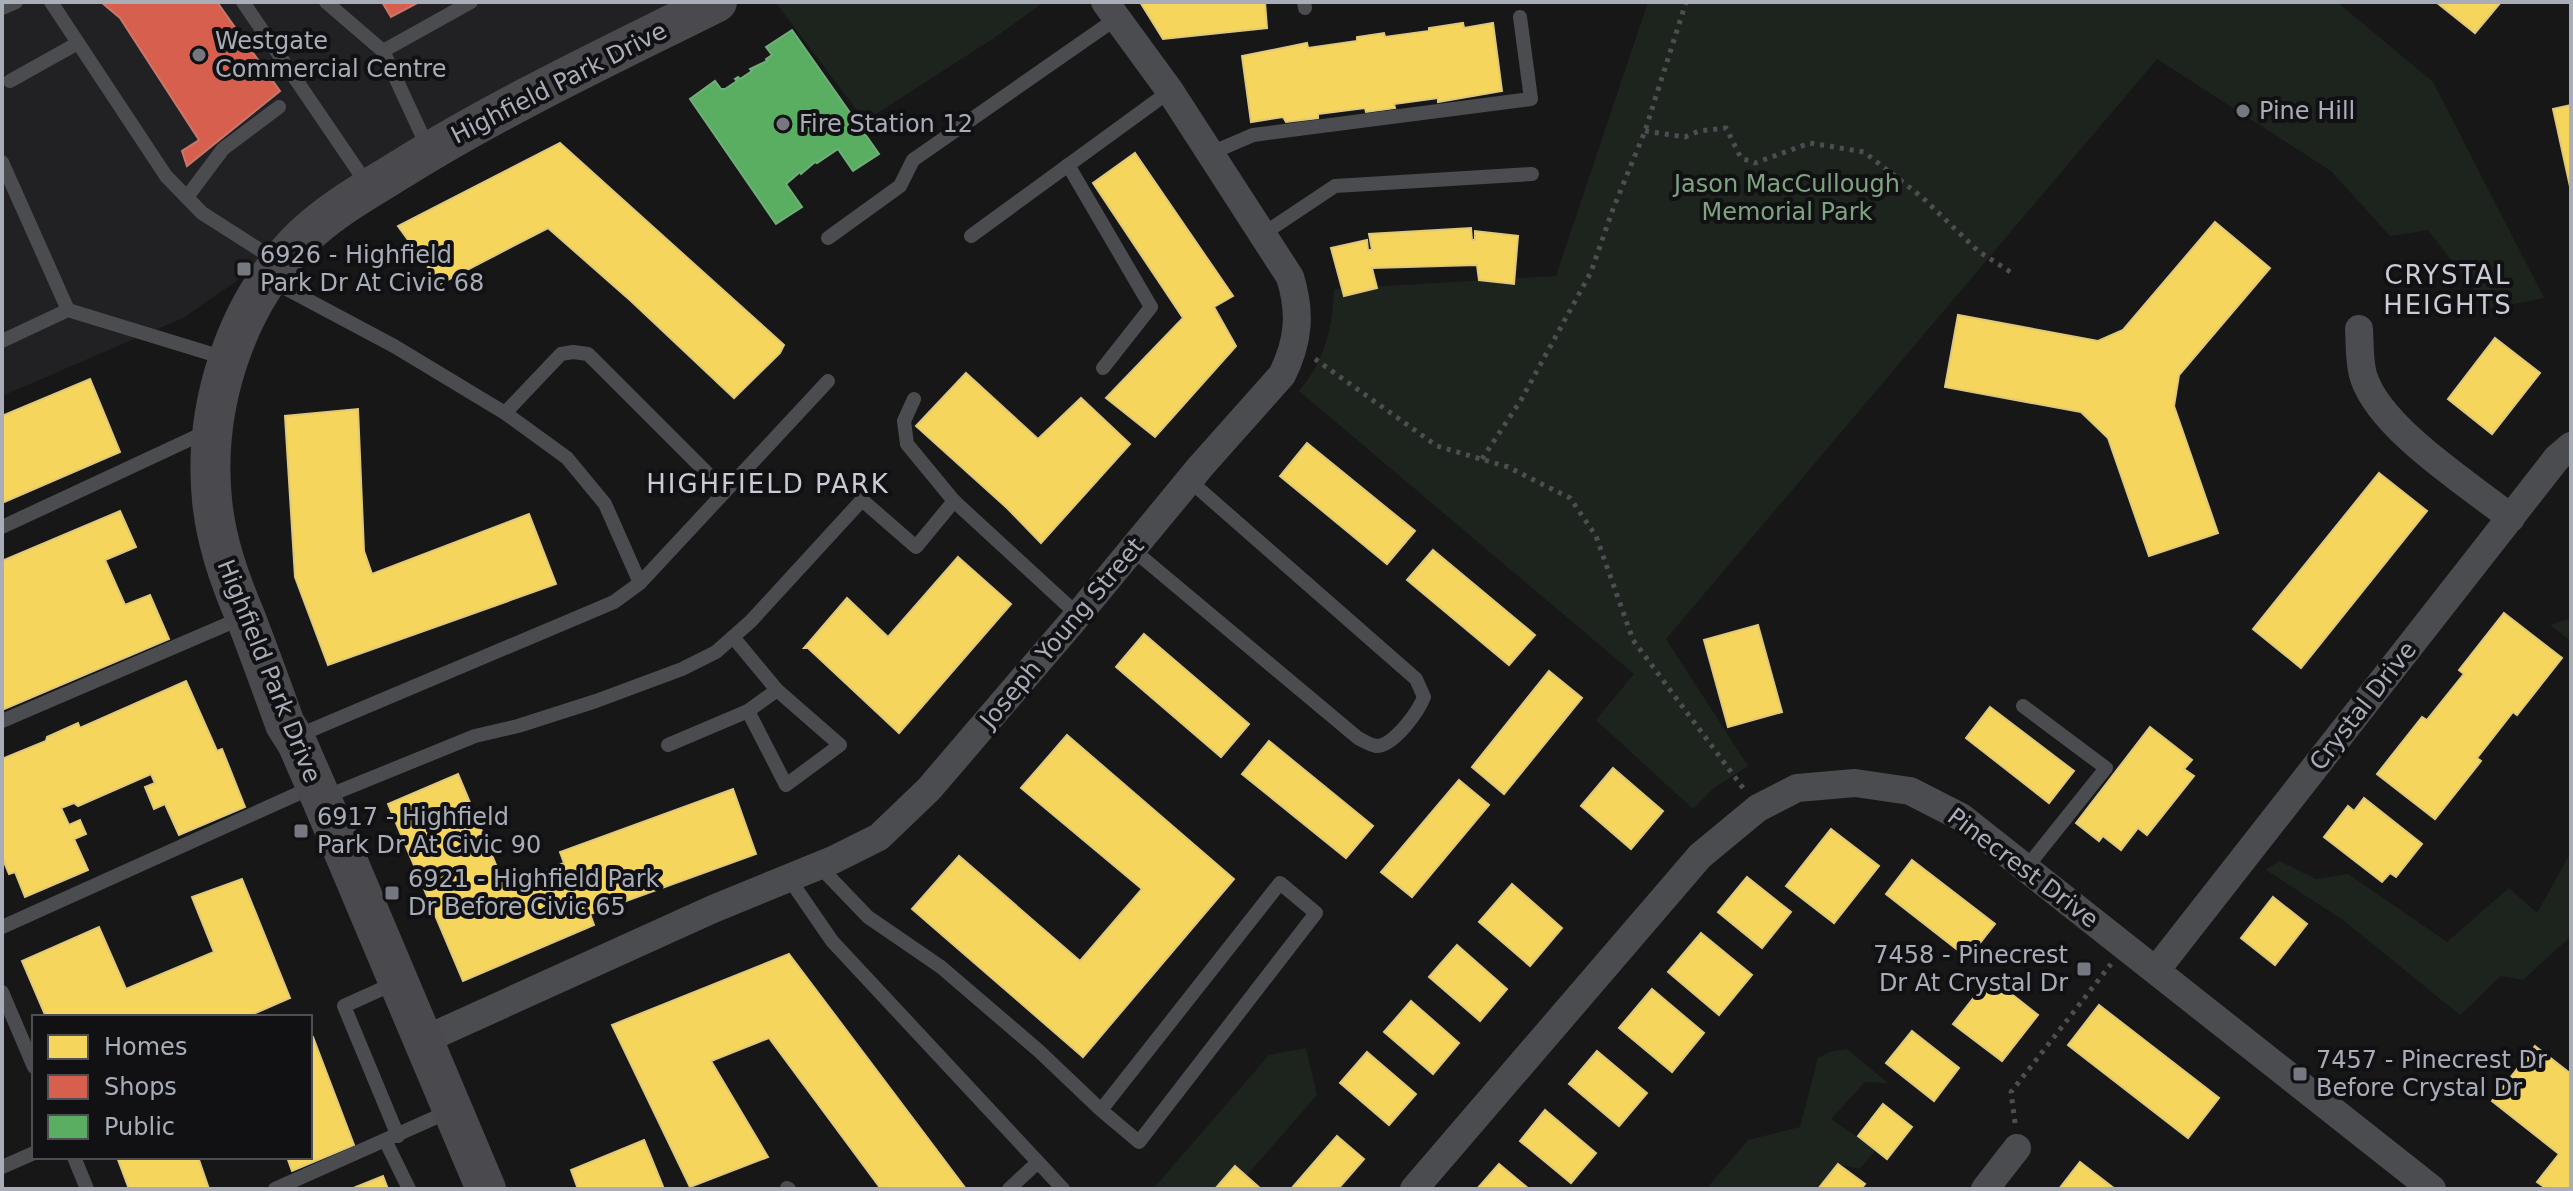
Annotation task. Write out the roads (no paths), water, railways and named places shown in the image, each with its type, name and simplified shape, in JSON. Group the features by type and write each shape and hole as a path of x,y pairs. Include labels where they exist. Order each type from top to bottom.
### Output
{"street":[{"name":"Highfield Park Drive","path":"486,1189 318,792 285,724 218,544 211,498 212,429 228,359 244,318 274,271 310,230 430,151 561,80 717,2"},
{"name":"Joseph Young Street","path":"424,1040 879,837 929,789 1201,466 1282,375 1295,343 1298,309 1290,277 1170,91 1111,10"},
{"path":"2359,329 2363,376 2374,402 2399,430 2511,518"},
{"name":"Crystal Drive","path":"2157,969 2557,458 2571,446"},
{"name":"Pinecrest Drive","path":"1418,1187 1700,856 1758,808 1797,788 1855,783 1910,791 1961,817 2432,1189"},
{"path":"1985,1189 2017,1148"}],"lane":[{"path":"2,8 16,2"},
{"path":"51,2 166,176 202,213 274,271 505,413 567,458 605,504 640,583"},
{"path":"243,2 370,188"},
{"path":"326,2 383,51 430,151"},
{"path":"383,51 471,2"},
{"path":"828,238 900,186 913,160 1111,10"},
{"path":"1211,153 1253,135 1531,99 1520,17"},
{"path":"10,81 78,43"},
{"path":"971,236 1170,91"},
{"path":"187,197 223,149 279,107"},
{"path":"2,162 68,310"},
{"path":"1068,165 1151,307 1103,368"},
{"path":"1263,234 1335,186 1532,174"},
{"path":"2,341 68,310 228,359"},
{"path":"505,413 561,354 588,354 725,491"},
{"path":"293,737 614,602 640,583 828,381"},
{"path":"914,399 904,421 907,444 954,501 1078,615"},
{"path":"2,527 212,429"},
{"path":"1132,549 1358,738 1378,746 1388,743 1411,719 1424,697 1416,679 1190,481"},
{"path":"2,927 318,792 475,736 596,701 682,669 716,652 733,637 862,500 916,547 954,501"},
{"path":"2,721 245,616"},
{"path":"733,637 777,690 840,745 786,785 748,711"},
{"path":"668,745 748,711 777,690"},
{"path":"2023,706 2106,768 2026,868"},
{"path":"819,866 868,917 941,967 1039,1051 1101,1110 1139,1142 1316,913 1280,883 1101,1110"},
{"path":"788,877 832,941 1063,1189"},
{"path":"399,981 344,1006 409,1189"},
{"path":"2,992 32,1062"},
{"path":"275,1189 453,1110"},
{"path":"2,1167 32,1154"},
{"path":"75,1159 87,1189"},
{"path":"1009,1189 1038,1162"}],"place":[{"name":"Westgate Commercial Centre","path":"199,55"},
{"name":"Pine Hill","path":"2243,111"},
{"name":"Fire Station 12","path":"783,124"},
{"name":"6926 - Highfield Park Dr At Civic 68","path":"244,269"},
{"name":"6917 - Highfield Park Dr At Civic 90","path":"301,831"},
{"name":"6921 - Highfield Park Dr Before Civic 65","path":"392,893"},
{"name":"7458 - Pinecrest Dr At Crystal Dr","path":"2084,969"},
{"name":"7457 - Pinecrest Dr Before Crystal Dr","path":"2300,1074"}],"district":[{"name":"CRYSTAL HEIGHTS","path":"2448,290"},
{"name":"HIGHFIELD PARK","path":"768,484"}],"park label":[{"name":"Jason MacCullough Memorial Park","path":"1787,198"}]}
